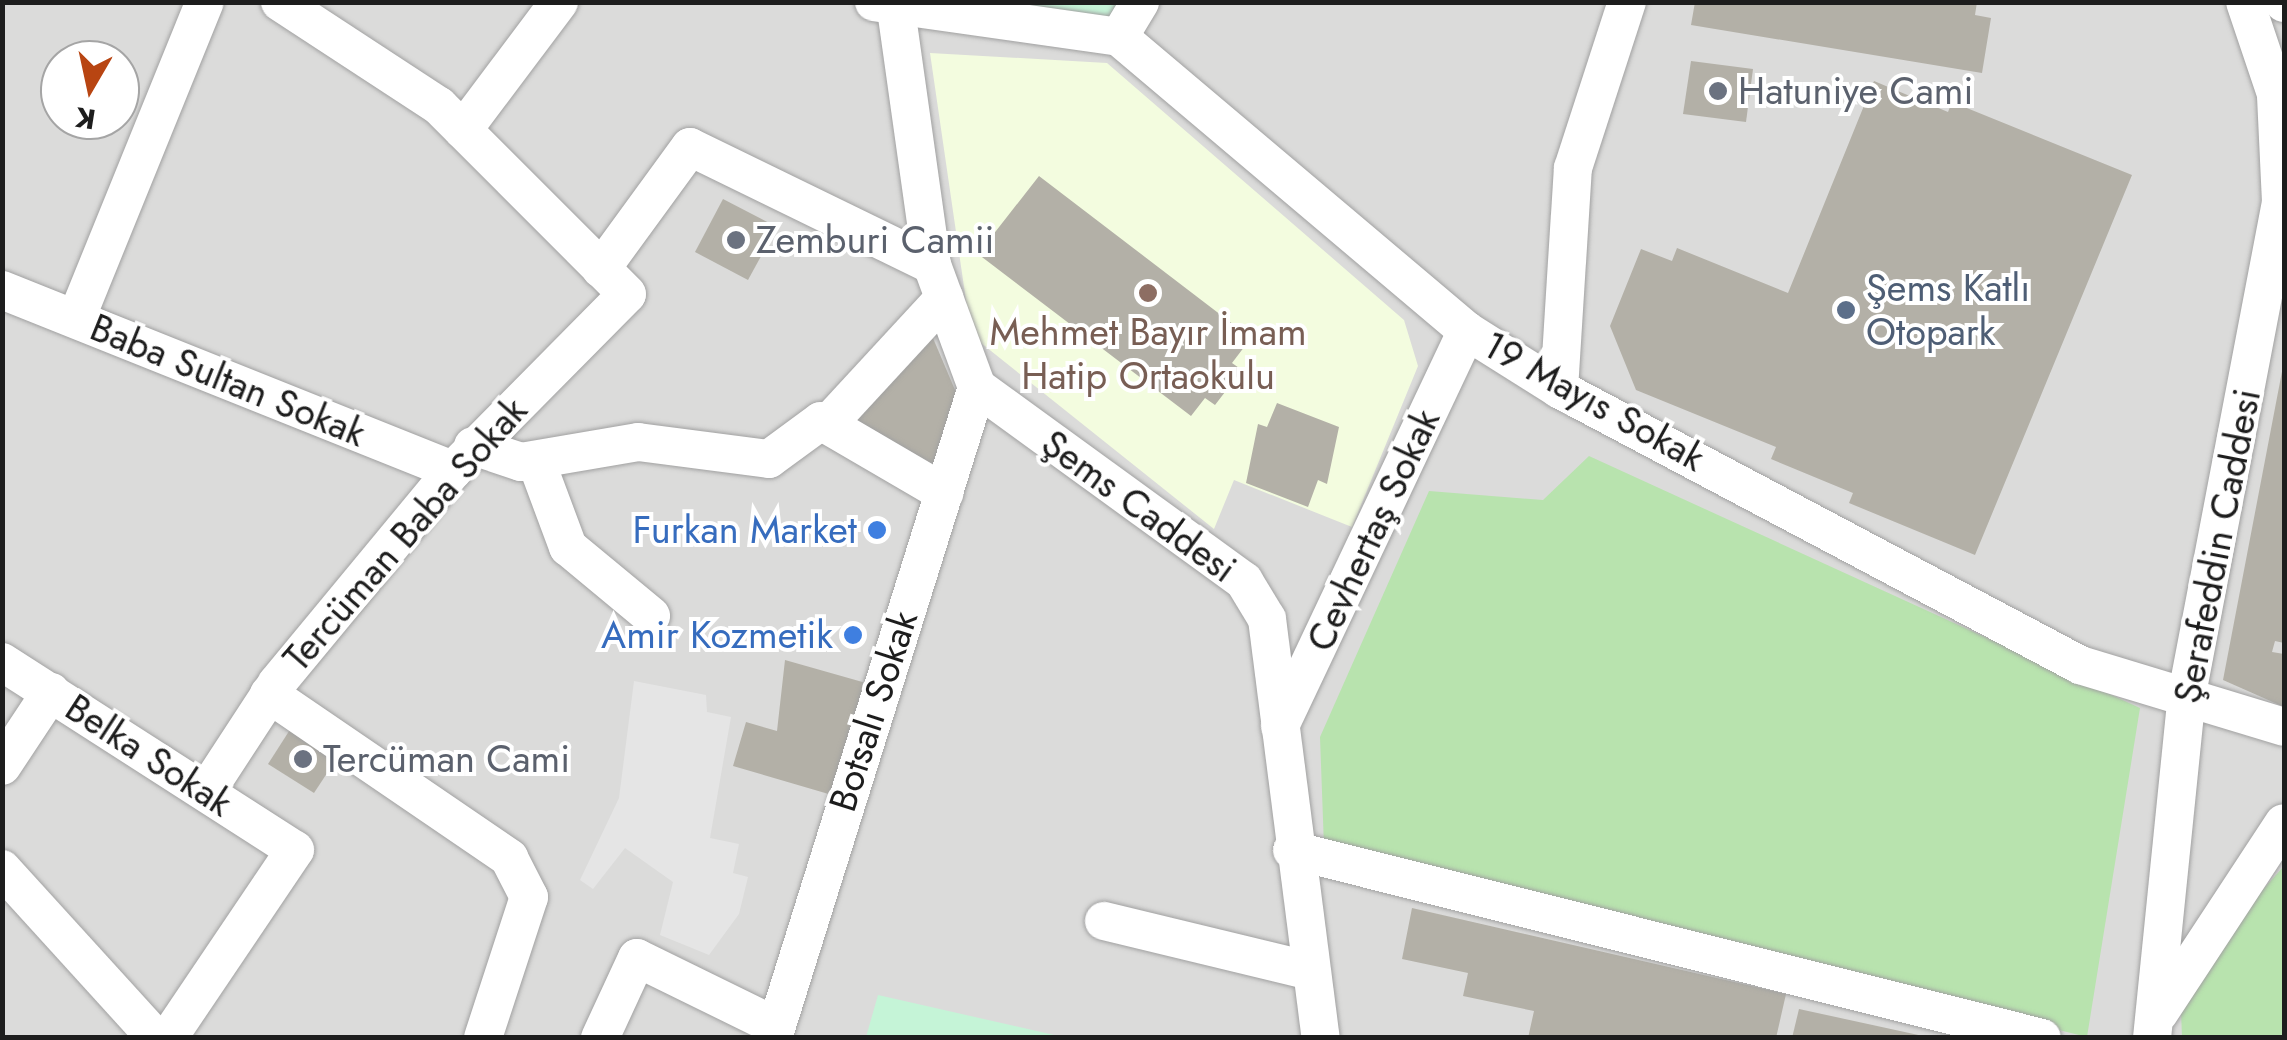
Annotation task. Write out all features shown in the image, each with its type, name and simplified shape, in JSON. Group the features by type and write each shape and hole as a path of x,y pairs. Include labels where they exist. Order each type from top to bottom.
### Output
{"street":[{"path":"76,319 205,2"},
{"path":"280,2 463,130 614,281"},
{"path":"463,130 559,2"},
{"path":"977,386 938,282 888,5 1119,37 1140,2"},
{"path":"1559,389 1573,168 1627,2"},
{"name":"Şerafeddin Caddesi","path":"2153,1029 2186,694 2283,203 2276,94 2245,2"},
{"name":"19 Mayıs Sokak","path":"1119,37 1468,331 1559,389 2080,664 2284,726"},
{"name":"Tercüman Baba Sokak","path":"206,792 269,694 614,281 690,147 938,282"},
{"path":"828,424 938,282"},
{"name":"Baba Sultan Sokak","path":"2,290 463,458 536,461"},
{"name":"Cevhertaş Sokak","path":"1279,729 1468,331"},
{"name":"Botsalı Sokak","path":"775,1032 977,386"},
{"name":"Şems Caddesi","path":"977,386 1244,581 1267,619 1292,850 1321,1038"},
{"path":"651,616 568,547 536,461 638,442 769,459 804,426 828,424 944,493"},
{"name":"Belka Sokak","path":"2,662 295,850 168,1038"},
{"path":"2,766 50,692"},
{"path":"269,694 509,858 530,897 483,1038"},
{"path":"2153,1029 2284,823"},
{"path":"1292,850 2042,1038"},
{"path":"2,869 156,1038"},
{"path":"1104,922 1310,971"},
{"path":"600,1038 637,958 775,1032"}],"shaded area":[{"path":"3,3 2284,3 2284,1037 3,1037"},
{"path":"979,3 1127,3 1119,20"},
{"name":"Mehmet Bayır İmam Hatip Ortaokulu","path":"930,53 1107,63 1404,320 1418,366 1352,527 1234,480 1214,529 971,335"},
{"path":"634,681 706,695 707,712 731,717 710,838 739,844 733,873 748,877 739,914 709,955 660,935 673,882 625,848 593,889 580,880 619,798"},
{"path":"878,995 1063,1037 866,1037"}],"green space":[{"path":"1589,456 2140,708 2087,1037 1324,847 1320,737 1429,491 1543,500"},
{"path":"2284,866 2284,1037 2182,1037 2181,1011 2230,926"}],"building":[{"path":"1695,2 1977,2 1975,15 1991,18 1982,73 1691,25"},
{"name":"Hatuniye Cami","path":"1691,61 1753,69 1746,122 1683,114"},
{"name":"Şems Katlı Otopark","path":"1874,81 1948,112 1952,102 2132,175 1975,555 1849,503 1853,493 1771,459 1776,447 1636,390 1610,326 1641,249 1672,261 1677,248 1788,293"},
{"path":"1039,176 1251,338 1232,363 1242,370 1215,405 1205,398 1191,416 978,254"},
{"name":"Zemburi Camii","path":"723,199 777,227 748,280 695,252"},
{"path":"927,324 961,404 936,472 848,416"},
{"path":"2284,361 2284,643 2275,641 2272,652 2284,654 2284,707 2223,680"},
{"path":"1277,403 1339,427 1327,484 1318,480 1308,507 1246,483 1258,424 1267,427"},
{"path":"785,660 866,683 832,795 733,766 746,722 777,731"},
{"name":"Tercüman Cami","path":"293,725 339,755 314,793 268,764"},
{"path":"1412,908 1786,994 1776,1038 1528,1038 1534,1011 1463,996 1468,973 1402,959"},
{"path":"1799,1009 1923,1036 1792,1038"}],"place":[{"name":"Hatuniye Cami","path":"1718,91"},
{"name":"Zemburi Camii","path":"736,240"},
{"name":"Mehmet Bayır İmam Hatip Ortaokulu","path":"1148,293"},
{"name":"Şems Katlı Otopark","path":"1846,310"},
{"name":"Furkan Market","path":"877,530"},
{"name":"Amir Kozmetik","path":"853,635"},
{"name":"Tercüman Cami","path":"303,759"}]}
